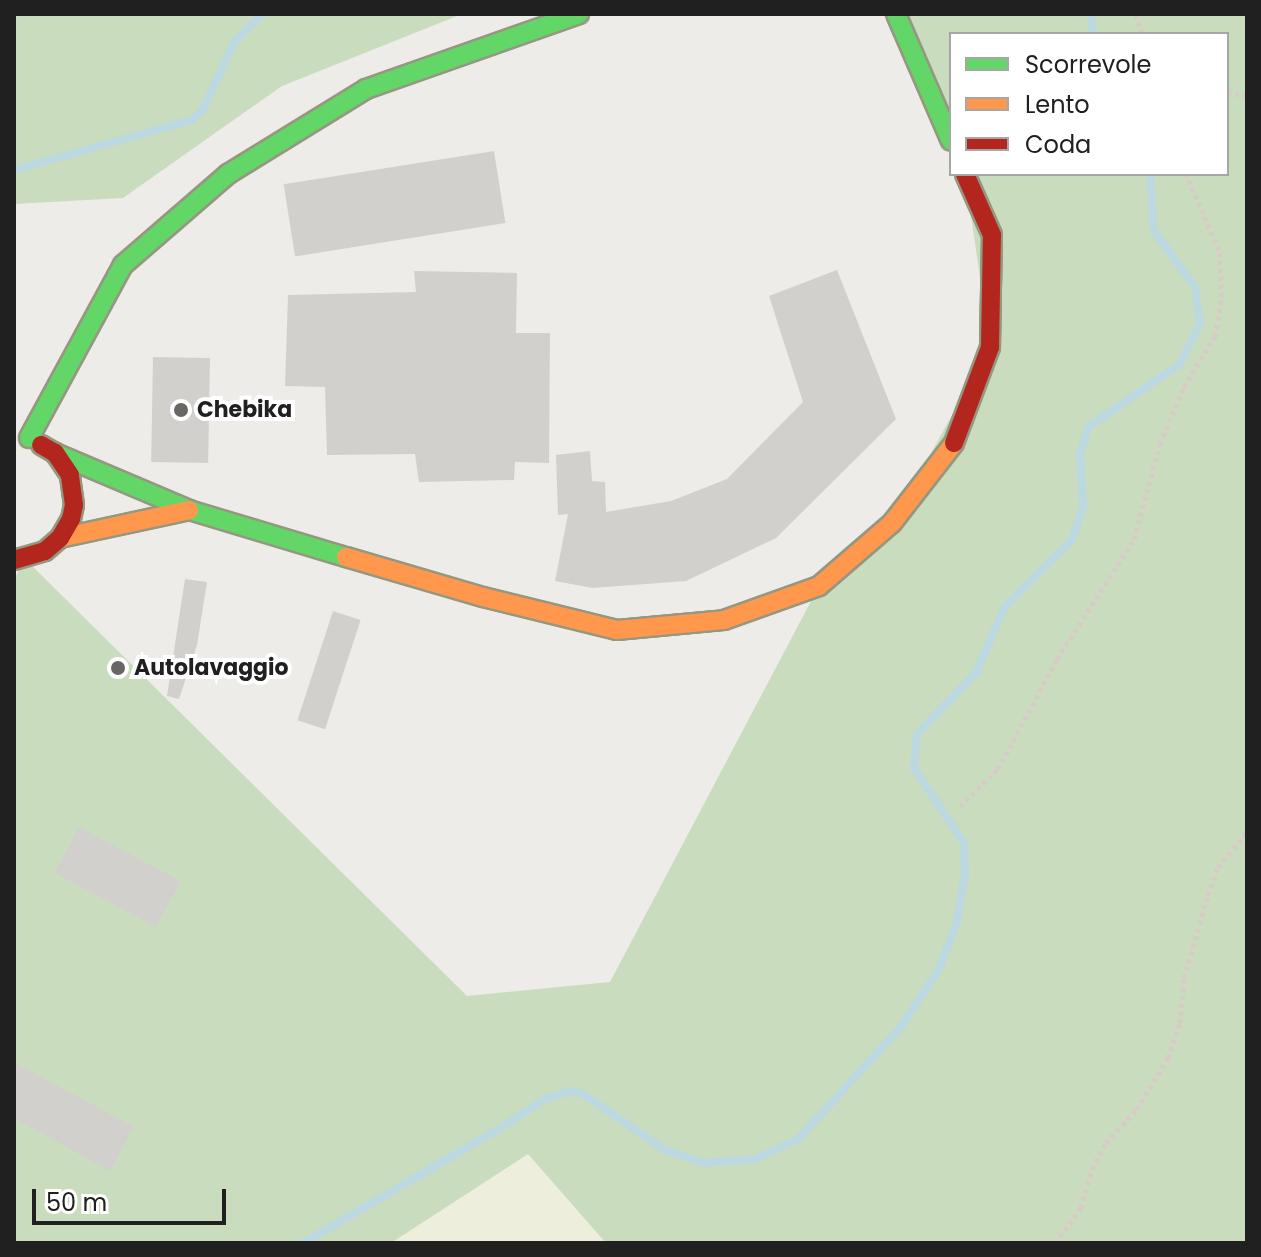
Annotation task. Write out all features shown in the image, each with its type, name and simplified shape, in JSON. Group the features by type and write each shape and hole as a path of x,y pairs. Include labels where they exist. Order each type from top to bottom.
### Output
{"main road":[{"path":"579,14 366,89 228,174 123,265 22,437 189,510 483,597 617,630 724,620 819,586 892,523 956,440 990,347 992,235 966,176"},
{"path":"896,14 949,136"},
{"path":"18,564 45,551 60,538 74,505 70,475 55,453"},
{"path":"60,538 189,510"}],"path":[{"path":"960,806 998,769 1057,659 1134,539 1160,444 1184,387 1215,336 1222,296 1219,250 1187,176"},
{"path":"1055,1243 1081,1208 1092,1169 1106,1143 1137,1109 1168,1058 1180,1023 1184,978 1208,895 1218,867 1247,832"}],"green space":[{"path":"14,14 462,14 282,86 123,198 14,204"},
{"path":"896,14 1247,14 1247,1243 606,1243 528,1154 391,1243 14,1243 14,580 25,559 467,996 610,982 819,586 892,523 990,347 965,176 1229,176 1229,32 949,32 949,136"},
{"path":"528,1154 606,1243 391,1243"}],"building":[{"path":"494,151 505,223 295,256 284,184"},
{"path":"837,270 896,419 776,538 686,581 592,588 555,581 568,514 558,515 556,455 590,451 592,481 605,482 606,512 671,501 727,479 803,402 769,296"},
{"path":"414,271 517,273 516,333 550,333 549,463 515,462 514,480 419,482 415,454 327,455 325,387 285,386 288,295 416,292"},
{"name":"Chebika","path":"153,357 210,358 208,463 151,462"},
{"path":"185,579 207,582 197,645 179,699 167,696"},
{"path":"333,611 361,620 325,729 297,720"},
{"path":"79,827 181,881 156,927 55,873"},
{"path":"14,1062 134,1127 110,1171 14,1118"}],"waterway":[{"path":"14,170 192,120 203,109 235,41 262,14"},
{"path":"1091,14 1093,32"},
{"path":"303,1243 543,1100 571,1091 583,1094 665,1150 704,1163 756,1159 798,1139 900,1028 939,969 957,921 965,874 964,843 914,768 917,734 976,673 1004,608 1072,540 1083,506 1080,454 1088,427 1180,364 1200,324 1195,287 1154,231 1150,176"}],"traffic: fast":[{"path":"29,438 123,265 228,174 366,89 579,14"},
{"path":"896,14 949,136"},
{"path":"55,453 189,510 346,557"}],"traffic: slow":[{"path":"346,557 483,597 617,630 724,620 819,586 892,523 954,443"},
{"path":"60,538 189,510"}],"traffic: jam":[{"path":"954,443 990,347 992,235 966,176"},
{"path":"14,560 45,551 60,538 71,519 74,505 70,475 55,453 41,445"}],"place":[{"name":"Chebika","path":"181,410"},
{"name":"Autolavaggio","path":"118,668"}]}
